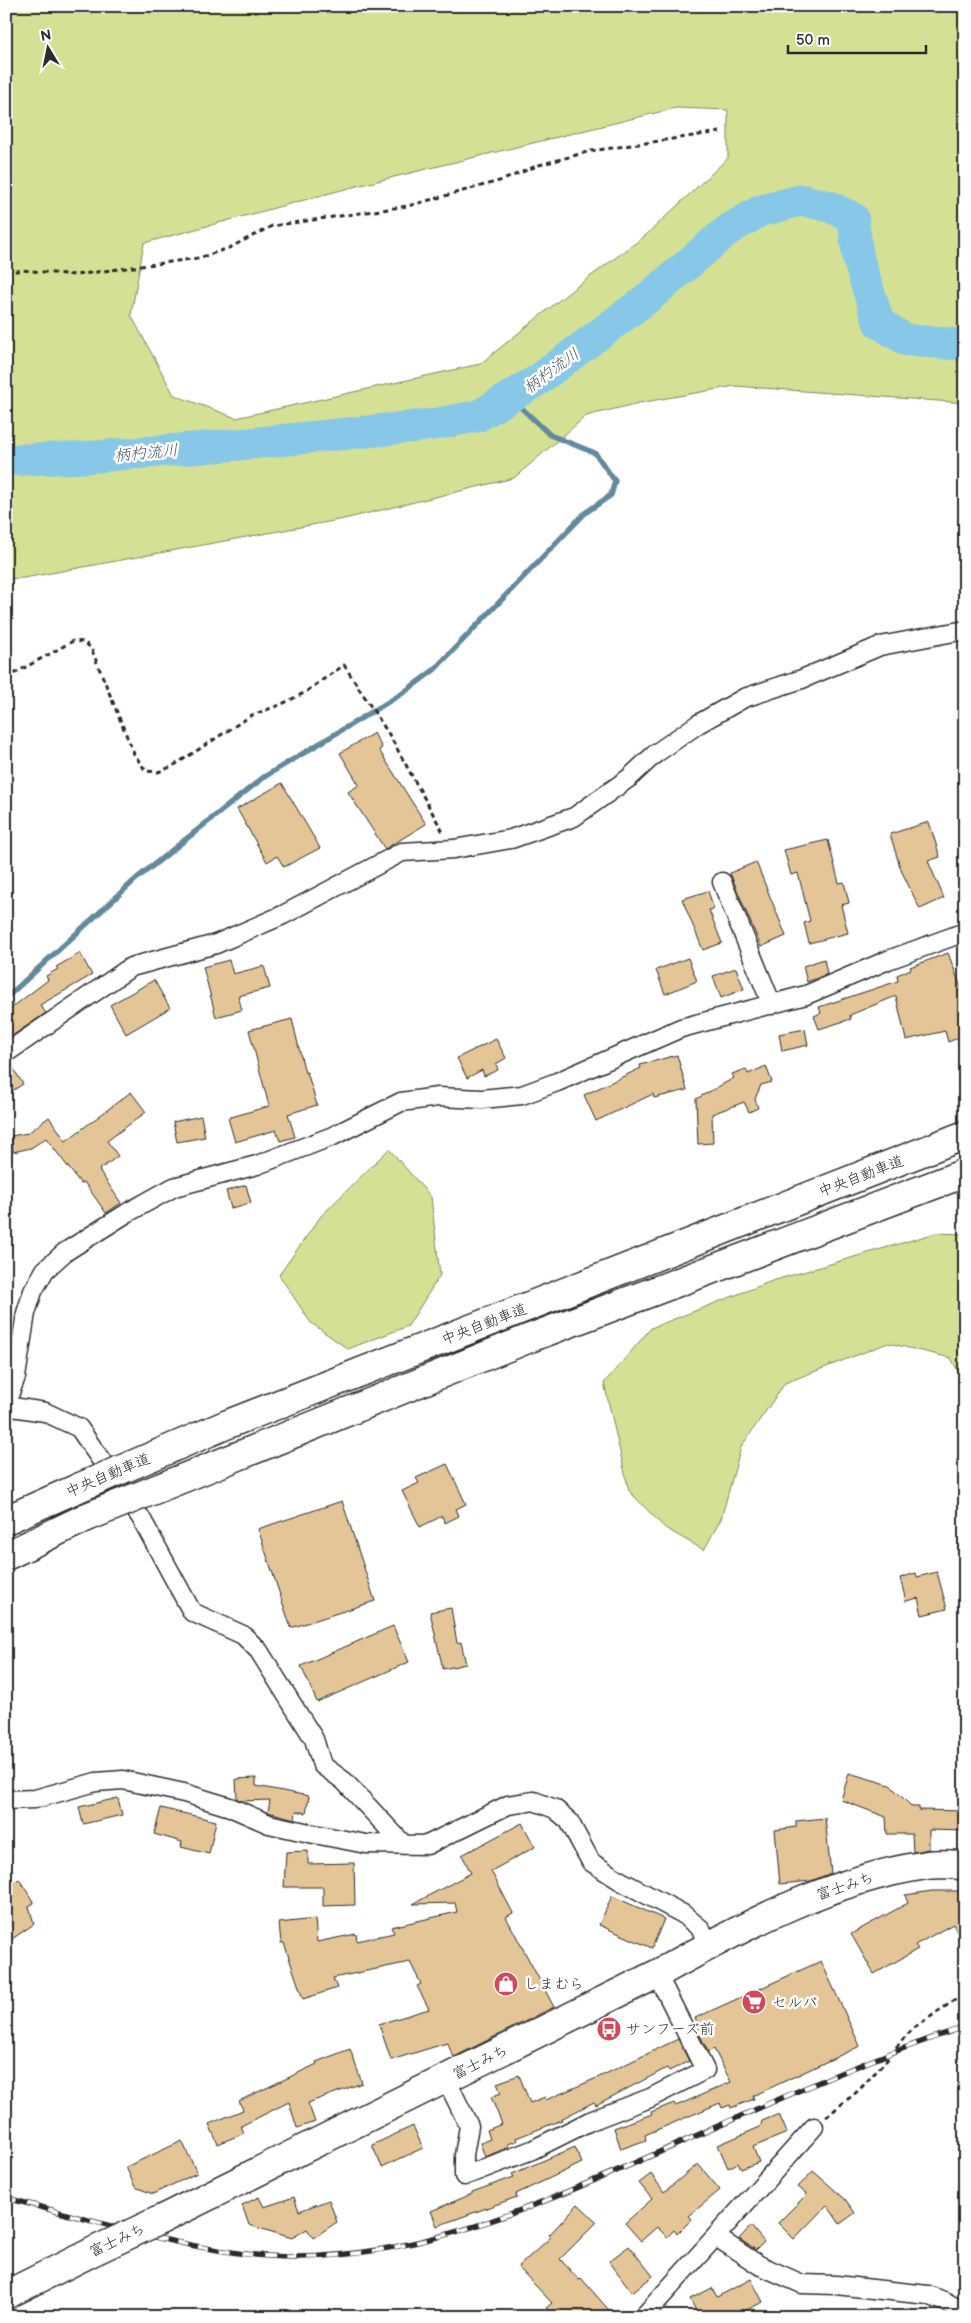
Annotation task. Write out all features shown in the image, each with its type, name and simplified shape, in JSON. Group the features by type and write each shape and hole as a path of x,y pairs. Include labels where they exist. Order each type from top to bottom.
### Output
{"highway":[{"name":"中央自動車道","path":"6,1520 228,1424 965,1135"},
{"name":"中央自動車道","path":"6,1556 87,1517 530,1338 965,1173"},
{"name":"富士みち","path":"6,2295 446,2079 796,1903 861,1878 928,1864 965,1865"}],"street":[{"path":"6,1053 131,967 216,944 284,915 402,852 454,849 511,839 574,817 629,778 655,754 744,698 802,679 880,646 965,630"},
{"path":"722,882 772,1005"},
{"path":"404,1845 344,1781 322,1764 314,1739 259,1650 243,1635 192,1612 141,1518 79,1428 45,1412 6,1405 16,1377 26,1313 33,1292 46,1270 65,1252 127,1213 174,1187 257,1165 333,1136 401,1102 438,1098 482,1098 522,1095 681,1028 806,995 888,960 965,932"},
{"path":"6,1800 36,1799 96,1782 123,1780 176,1791 230,1807 269,1824 366,1844 404,1845 427,1845 508,1805 534,1801 555,1809 569,1821 592,1862 619,1880 683,1914 701,1929 708,1946"},
{"path":"446,2079 469,2126 464,2155 464,2176 532,2150 590,2120 650,2098 705,2070 657,1974"},
{"path":"643,2317 814,2127"},
{"path":"716,2237 759,2265 802,2284 836,2285 928,2295 946,2302 965,2313"}],"path":[{"path":"6,273 22,270 75,275 199,258 229,248 272,226 408,206 503,180 539,165 590,151 720,132"},
{"path":"6,678 73,641 84,642 91,648 134,754 146,771 158,772 173,766 252,715 280,705 304,693 344,665 390,736 454,849"},
{"path":"814,2127 859,2090 914,2028 965,1993"}],"green space":[{"path":"6,6 965,6 965,403 735,386 639,403 586,416 514,478 344,519 24,578 6,579","holes":["676,108 728,110 728,158 645,236 572,290 480,364 236,418 174,395 131,315 144,243 349,188"]},
{"path":"389,1149 431,1197 440,1275 408,1326 348,1349 311,1323 279,1275 321,1216"},
{"path":"936,1233 965,1234 965,1385 951,1358 888,1343 785,1383 741,1447 721,1519 704,1550 665,1528 629,1491 604,1383 651,1328 772,1281"}],"building":[{"path":"374,733 382,748 379,750 426,824 385,849 348,792 359,785 340,753"},
{"path":"282,783 320,848 284,867 277,856 267,862 237,809"},
{"path":"929,822 940,857 928,861 944,898 920,909 901,870 890,834"},
{"path":"828,840 839,883 844,882 849,903 841,905 848,933 809,943 804,923 810,921 798,873 791,875 784,850"},
{"path":"756,862 786,936 761,947 730,873"},
{"path":"708,891 714,909 709,910 722,943 703,950 682,899"},
{"path":"80,953 92,975 40,1005 46,1013 6,1040 6,1012 48,980 46,976 58,969 56,967"},
{"path":"948,953 965,998 965,1035 948,1042 945,1031 906,1040 896,996 850,1015 851,1019 819,1029 814,1016 821,1013 819,1007 898,981 897,975 911,969 910,967"},
{"path":"688,958 697,981 665,994 656,970"},
{"path":"824,959 827,974 807,982 803,966"},
{"path":"229,960 233,974 264,966 270,988 238,996 242,1010 216,1017 203,967"},
{"path":"736,968 744,989 721,998 713,976"},
{"path":"154,980 170,1008 126,1034 110,1005"},
{"path":"292,1019 305,1073 307,1072 317,1105 288,1114 295,1137 280,1141 276,1130 235,1142 228,1118 269,1106 249,1030"},
{"path":"805,1029 808,1045 782,1051 779,1034"},
{"path":"496,1039 506,1058 496,1064 498,1070 484,1076 482,1070 467,1078 457,1058"},
{"path":"677,1055 687,1090 654,1098 653,1094 596,1121 584,1095 641,1068 640,1065"},
{"path":"10,1063 23,1084 6,1095 6,1064"},
{"path":"766,1066 772,1082 761,1085 755,1099 758,1108 749,1112 744,1102 712,1114 713,1143 698,1144 696,1099 734,1078 732,1074 746,1069 748,1074"},
{"path":"131,1092 146,1112 107,1141 118,1156 99,1170 121,1203 106,1213 84,1182 81,1184 46,1138 31,1148 13,1152 11,1136 28,1133 49,1117 66,1141"},
{"path":"201,1116 205,1137 177,1142 173,1122"},
{"path":"246,1185 251,1203 231,1208 226,1191"},
{"path":"447,1464 466,1504 456,1509 459,1516 445,1523 442,1516 420,1527 402,1491 419,1483 416,1478"},
{"path":"342,1501 375,1601 291,1628 258,1529"},
{"path":"937,1572 947,1609 922,1615 918,1598 906,1601 900,1578 916,1573 917,1577"},
{"path":"451,1608 457,1643 461,1642 466,1664 443,1669 430,1612"},
{"path":"393,1626 409,1662 317,1702 301,1666"},
{"path":"849,1773 890,1785 912,1807 919,1807 919,1810 965,1811 965,1831 929,1830 929,1849 913,1852 912,1834 887,1834 886,1817 841,1800"},
{"path":"256,1778 256,1786 309,1796 306,1813 296,1811 295,1819 268,1812 270,1800 242,1801 237,1799 236,1779"},
{"path":"118,1798 122,1815 83,1824 79,1807"},
{"path":"161,1808 216,1821 209,1854 181,1847 182,1842 154,1834"},
{"path":"825,1818 831,1873 811,1881 780,1884 775,1830 796,1827 796,1821"},
{"path":"522,1823 535,1847 491,1871 513,1913 506,1917 554,2007 454,2057 447,2043 391,2060 379,2024 429,2009 417,1986 421,1984 410,1962 333,1978 337,1988 303,1999 284,1943 281,1943 279,1923 315,1919 317,1942 356,1934 357,1941 394,1933 391,1927 457,1912 455,1903 413,1904 471,1873 462,1855"},
{"path":"308,1851 308,1864 354,1863 355,1905 323,1906 323,1887 284,1887 286,1852"},
{"path":"19,1879 34,1903 29,1906 34,1924 6,1943 6,1888"},
{"path":"932,1891 963,1891 965,1947 953,1924 915,1945 918,1949 874,1974 851,1934 908,1903 905,1895"},
{"path":"612,1896 664,1919 652,1948 599,1925"},
{"path":"821,1961 860,2046 753,2096 754,2099 731,2108 730,2105 722,2108 720,2103 645,2135 646,2140 621,2149 614,2128 652,2114 651,2112 674,2103 676,2106 731,2082 714,2049 708,2052 697,2029 700,2027 695,2018"},
{"path":"678,2039 689,2061 669,2071 667,2068 596,2105 594,2102 562,2120 516,2138 517,2141 508,2144 509,2147 485,2157 480,2143 490,2139 487,2130 502,2124 491,2097 501,2093 497,2083 519,2075 530,2103 545,2097 546,2100"},
{"path":"350,2049 362,2083 308,2103 315,2122 297,2128 289,2102 241,2126 244,2133 218,2144 209,2124 243,2110 239,2101 317,2064 316,2062"},
{"path":"779,2114 787,2133 753,2147 759,2162 741,2169 738,2163 728,2168 718,2145 760,2127 762,2121"},
{"path":"413,2126 423,2148 382,2167 372,2145"},
{"path":"182,2141 197,2173 153,2194 135,2187 126,2167"},
{"path":"575,2147 582,2163 516,2194 517,2197 437,2226 431,2211 472,2194 472,2192 514,2177 512,2174"},
{"path":"698,2164 720,2190 689,2216 692,2219 677,2234 674,2230 667,2237 657,2227 641,2241 625,2223 652,2199 639,2183 651,2174 664,2192"},
{"path":"813,2171 845,2199 855,2213 840,2224 827,2205 794,2239 778,2223 807,2194 798,2187"},
{"path":"259,2197 264,2207 294,2197 299,2211 329,2200 337,2222 313,2238 307,2229 292,2238 249,2225 242,2205"},
{"path":"578,2204 597,2222 560,2259 579,2280 581,2278 615,2317 553,2317 546,2308 552,2303 518,2267 551,2237 549,2235"},
{"path":"751,2226 764,2242 756,2250 739,2239"},
{"path":"629,2246 653,2276 632,2292 609,2261"},
{"path":"751,2279 763,2302 732,2317 699,2317 690,2299 712,2288 717,2297"}],"waterway":[{"name":"柄杓流川","path":"6,460 78,458 245,444 430,425 478,416 538,380 649,297 728,230 760,211 802,200 831,207 853,218 858,258 879,323 906,340 965,345"},
{"path":"6,998 136,879 264,777 403,693 434,670 585,513 611,495 615,481 595,453 550,435 511,398"}],"railway":[{"path":"6,2198 169,2241 235,2253 318,2257 367,2252 415,2243 463,2230 556,2197 844,2072 965,2027"}],"place":[{"name":"しまむら","path":"506,1984"},
{"name":"セルバ","path":"754,2002"},
{"name":"サンフーズ前","path":"609,2029"}]}
